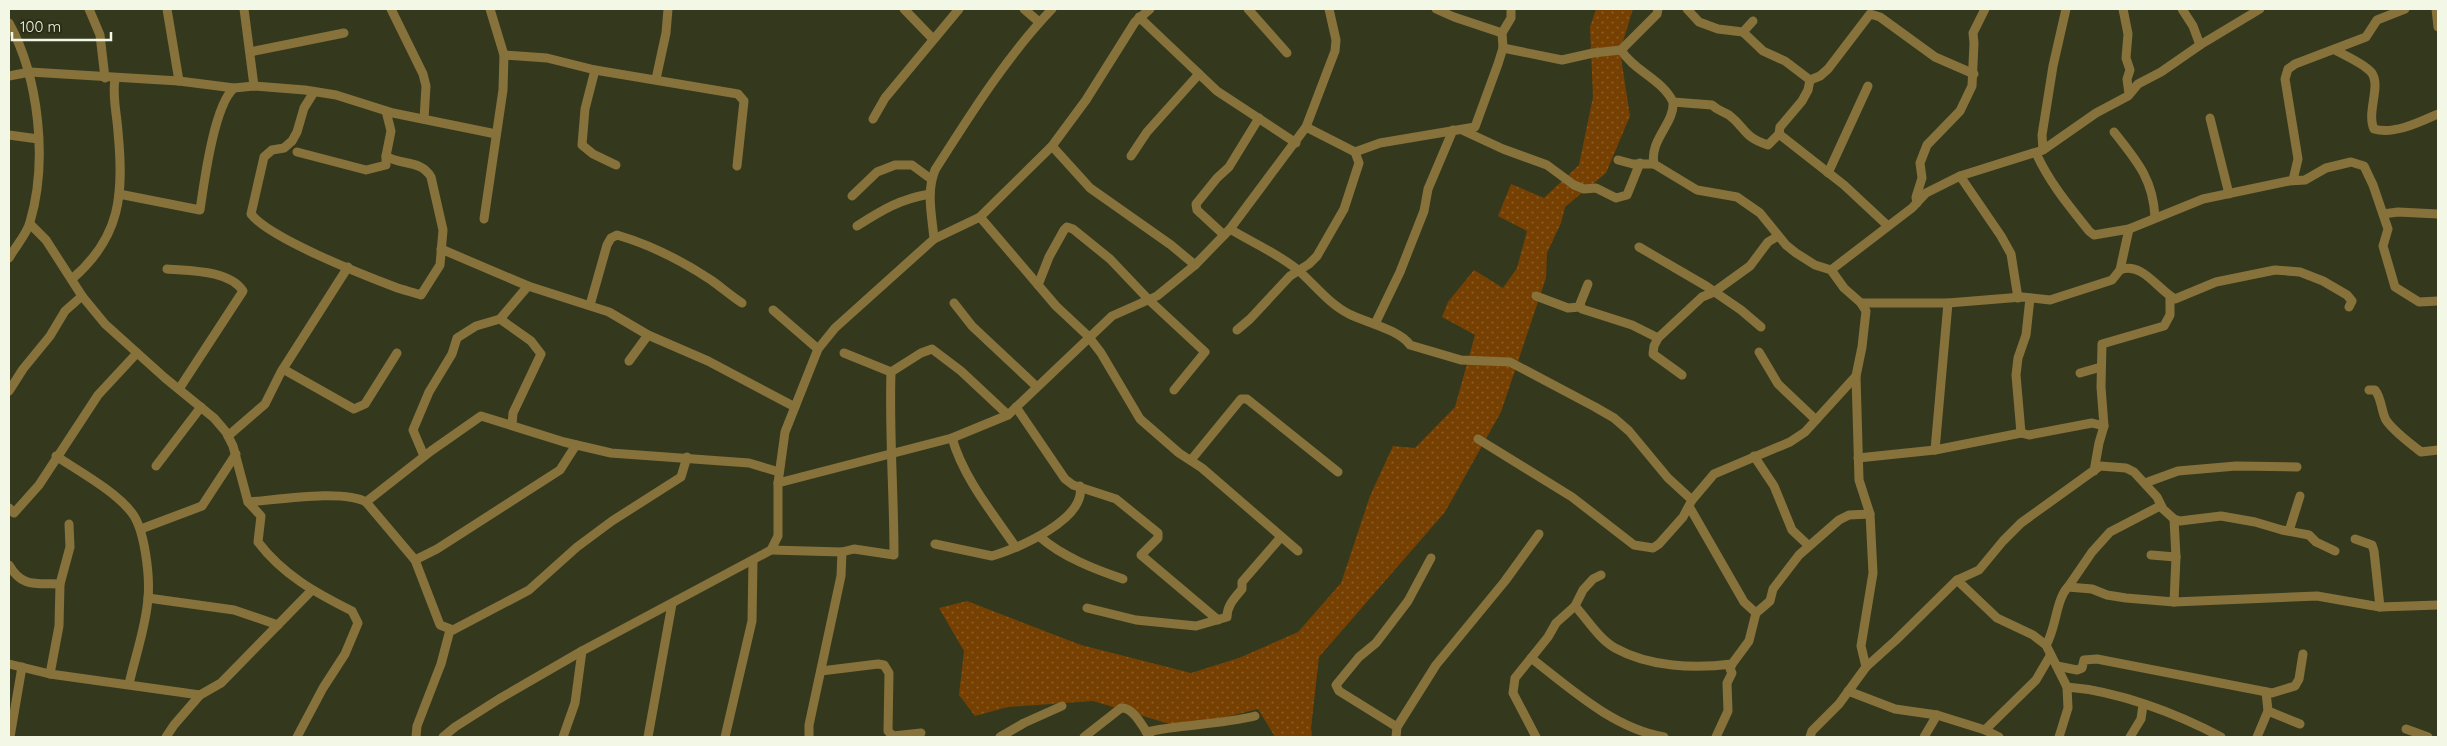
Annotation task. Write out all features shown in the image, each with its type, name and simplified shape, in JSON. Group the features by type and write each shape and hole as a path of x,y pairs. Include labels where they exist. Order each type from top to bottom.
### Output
{"street":[{"path":"89,9 100,36 106,78"},
{"path":"167,9 179,81"},
{"path":"244,9 254,86"},
{"path":"391,9 423,74 426,86 424,119"},
{"path":"484,219 495,158 496,134 502,108 504,55 490,9"},
{"path":"656,79 666,33 668,9"},
{"path":"904,9 933,39"},
{"path":"873,119 885,98 959,9"},
{"path":"1024,9 1039,22"},
{"path":"934,239 930,194 931,179 988,90 1039,22 1052,9"},
{"path":"771,550 778,536 778,483 785,432 818,350 835,328 934,239 980,217 1052,146 1086,100 1140,17 1150,9"},
{"path":"1248,9 1287,53"},
{"path":"778,483 952,438 1008,415 1088,336 1117,312 1149,300 1195,265 1227,232 1296,143 1306,127 1335,51 1336,40 1329,9"},
{"path":"1436,9 1502,33"},
{"path":"1355,152 1380,143 1475,127 1503,48 1502,33 1511,18 1511,9"},
{"path":"1503,48 1562,60 1593,53 1621,50 1656,14 1658,9"},
{"path":"1686,9 1699,22 1718,29 1743,32 1763,51 1786,61 1810,80"},
{"path":"1917,203 1916,197 1922,178 1920,163 1927,145 1960,111 1972,86 1974,74 1973,33 1985,9"},
{"path":"2066,9 2053,66 2039,152 2042,168 2055,188 2094,235 2129,229 2203,199 2293,180 2305,180 2326,168 2351,162 2359,164 2368,171 2388,229 2383,246 2395,287 2419,302 2438,301"},
{"path":"2123,9 2128,34 2126,58 2130,70 2127,79 2129,94"},
{"path":"2182,9 2193,26 2200,44"},
{"path":"1832,270 1875,238 1917,203 1926,193 1960,176 2039,152 2129,94 2138,84 2161,72 2200,44 2260,9"},
{"path":"2379,19 2383,9"},
{"path":"2293,180 2298,159 2286,92 2286,73 2295,64 2366,37 2374,23 2379,19 2405,9"},
{"path":"2436,9 2438,27"},
{"path":"1810,80 1820,76 1828,69 1867,12 1880,17 1935,58 1974,74"},
{"path":"1140,17 1217,91 1296,143"},
{"path":"1743,32 1753,21"},
{"path":"9,23 30,72 37,110 38,139 38,183 30,224 9,258"},
{"path":"250,52 344,33"},
{"path":"1621,50 1636,68 1655,82 1674,102 1712,105 1720,112 1729,116 1746,135 1768,145 1779,134 1780,127 1808,90 1810,80"},
{"path":"2335,50 2371,71 2374,77 2370,118 2374,129 2382,130 2413,125 2438,114"},
{"path":"504,55 546,58 595,70 738,94 744,101 744,106 737,166"},
{"path":"595,70 581,139 586,150 616,165"},
{"path":"9,76 30,72 115,79 179,81 234,88 254,86 314,92 336,95 386,111 496,134"},
{"path":"1131,156 1147,132 1199,74"},
{"path":"72,279 89,265 104,245 118,209 121,165 114,95 115,79"},
{"path":"1828,173 1868,86"},
{"path":"118,194 200,210 205,169 217,119 228,93 234,88"},
{"path":"314,92 304,108 297,132 292,141 284,148 272,150 264,156 251,214 255,221 272,232 397,288 421,295 440,265 444,230 431,177 419,165 392,160 386,156"},
{"path":"1654,164 1653,153 1660,134 1673,111 1674,102"},
{"path":"297,152 366,170 386,165 391,131 386,111"},
{"path":"1259,118 1229,167 1217,178 1196,204 1197,210 1227,232 1299,271 1313,286 1347,313 1375,324 1406,340 1410,345 1461,360 1510,362 1614,418 1629,431 1691,504 1744,602 1756,613"},
{"path":"2210,118 2229,194"},
{"path":"1237,330 1250,319 1290,276 1317,256 1344,209 1359,163 1355,152 1306,127"},
{"path":"1458,130 1503,150 1547,165 1574,185 1584,189 1596,188 1616,198 1627,195 1640,163"},
{"path":"1375,324 1400,272 1424,211 1428,188 1458,130"},
{"path":"2114,132 2142,169 2154,196 2155,217"},
{"path":"1779,134 1844,185 1888,226"},
{"path":"9,135 38,139"},
{"path":"1052,146 1090,188 1171,245 1195,265"},
{"path":"1618,160 1626,163 1654,164 1697,190 1737,198 1760,213 1786,245 1815,265 1832,270 1844,288 1866,311 1866,327 1856,376 1859,480 1870,514 1873,573 1861,646 1866,666"},
{"path":"852,196 877,172 895,165 912,165 931,179"},
{"path":"1960,176 2011,254 2018,298"},
{"path":"856,226 908,198 930,194"},
{"path":"2383,214 2398,212 2438,214"},
{"path":"980,217 1038,285 1102,353 1140,419 1298,551"},
{"path":"30,224 46,240 82,296 105,324 214,418 228,436 236,454 248,502 261,516 261,530 258,542 283,571 312,590 352,611 358,623 346,654 323,688 297,737"},
{"path":"1038,285 1049,257 1067,227 1073,229 1110,259 1149,300 1205,352 1174,390"},
{"path":"1860,303 1948,303 2018,298 2050,300 2112,280 2120,270 2129,229"},
{"path":"590,305 607,245 617,235 638,241 675,258 712,280 742,303"},
{"path":"1682,375 1653,354 1658,338 1702,297 1714,292 1750,266 1768,242 1778,236"},
{"path":"1639,247 1714,292 1741,310 1761,327"},
{"path":"441,249 528,286 608,312 648,335 708,361 795,407"},
{"path":"228,436 265,404 283,369 348,267"},
{"path":"2120,270 2126,268 2138,270 2175,299 2216,282 2268,271 2292,271 2323,281 2347,295 2352,301 2349,307"},
{"path":"167,269 218,276 239,284 244,292 179,389"},
{"path":"1580,307 1588,284"},
{"path":"424,456 413,430 429,392 452,354 457,338 476,326 500,320 528,286"},
{"path":"9,391 23,369 50,336 65,311 82,296"},
{"path":"1536,296 1568,308 1580,307 1584,311 1632,325 1658,338"},
{"path":"2094,472 2098,443 2104,426 2101,367 2102,344 2164,326 2170,316 2170,296"},
{"path":"2021,433 2016,375 2018,358 2026,335 2030,298"},
{"path":"954,303 972,326 1037,387"},
{"path":"1935,450 1948,303"},
{"path":"773,310 818,350"},
{"path":"500,320 530,341 541,354 513,413 512,425"},
{"path":"629,362 648,335"},
{"path":"891,372 921,352 932,349 961,371 1008,415"},
{"path":"1759,352 1778,384 1816,420"},
{"path":"9,508 14,513 39,485 56,456 98,395 137,353"},
{"path":"283,369 354,409 365,404 397,353"},
{"path":"844,353 891,372"},
{"path":"2080,372 2101,367"},
{"path":"443,737 455,727 492,704 582,651 672,604 722,574 771,550 842,552 854,549 894,555 894,480 890,454 891,372"},
{"path":"1478,439 1572,498 1634,545 1653,548 1659,544 1714,474 1790,442 1816,420 1856,376"},
{"path":"2369,390 2375,390 2378,394 2384,416 2394,429 2421,452 2438,450"},
{"path":"1191,460 1241,399 1247,399 1338,472"},
{"path":"156,466 201,407"},
{"path":"1016,407 1058,473 1073,485 1116,499 1158,533 1158,538 1141,556 1218,620"},
{"path":"495,419 513,413"},
{"path":"366,502 424,456 481,416 576,445 618,454 688,457 749,463 779,472"},
{"path":"1858,458 1935,450 2021,433 2029,435 2092,423 2104,426"},
{"path":"952,438 966,475 1016,546"},
{"path":"415,560 437,549 560,470 576,445"},
{"path":"141,528 202,506 236,454"},
{"path":"56,456 98,484 132,512 141,528 144,541 148,598 129,684"},
{"path":"1754,456 1774,486 1792,530 1809,546"},
{"path":"416,737 417,726 438,673 450,630 529,590 577,547 612,520 681,478 688,457"},
{"path":"1810,737 1823,718 1839,704 1866,666 1896,640 1957,580 1979,570 2021,523 2100,466 2126,468 2134,472 2157,498 2160,506 2174,519 2180,521 2221,516 2255,522 2308,535 2316,542 2334,551"},
{"path":"2145,483 2178,471 2236,466 2297,467"},
{"path":"935,544 992,556 1040,536 1066,518 1079,498 1080,486"},
{"path":"248,502 338,496 357,497 366,502 415,560 440,625 450,630"},
{"path":"2289,531 2300,496"},
{"path":"2046,645 2052,635 2064,594 2092,552 2110,532 2160,506"},
{"path":"1716,737 1728,711 1727,683 1732,673 1730,669 1749,641 1756,613 1770,601 1773,589 1799,555 1809,546 1839,520 1849,515 1870,514"},
{"path":"2174,519 2176,557 2174,602"},
{"path":"50,674 59,626 60,584 70,547 69,524"},
{"path":"1396,737 1397,727 1436,665 1505,581 1539,534"},
{"path":"1040,536 1049,545 1088,567 1123,579"},
{"path":"1087,608 1136,620 1196,626 1227,617 1227,610 1242,589 1242,582 1281,537"},
{"path":"2355,539 2372,545 2380,607"},
{"path":"809,737 809,725 841,576 842,552"},
{"path":"2151,555 2176,557"},
{"path":"1397,727 1339,691 1336,685 1353,664 1376,643 1408,600 1431,558"},
{"path":"725,737 752,622 753,560"},
{"path":"9,565 16,577 23,582 60,584"},
{"path":"1536,737 1519,708 1513,687 1515,678 1548,637 1556,623 1575,606 1583,590 1593,578 1601,575"},
{"path":"1957,580 1997,618 2032,635 2046,645 2067,687 2068,708 2059,737"},
{"path":"2068,588 2092,589 2107,595 2126,598 2174,602 2316,596 2380,607 2438,605"},
{"path":"166,737 200,695 220,683 312,590"},
{"path":"148,598 234,610 278,624"},
{"path":"648,737 672,604"},
{"path":"1575,606 1605,640 1615,648 1627,653 1653,662 1672,664 1717,666 1732,664"},
{"path":"563,737 576,703 582,651"},
{"path":"2057,666 2077,670 2082,668 2084,660 2087,658 2096,659 2272,693 2295,686 2299,679 2303,654"},
{"path":"1985,730 2036,680 2050,656"},
{"path":"1531,658 1585,701 1636,730 1664,737"},
{"path":"9,664 50,674 200,695"},
{"path":"822,671 878,664 884,666 889,673 888,731 893,736 921,733"},
{"path":"10,737 22,667"},
{"path":"2067,687 2092,689 2190,721 2221,737"},
{"path":"1848,691 1895,709 1937,715 1985,730 1999,737"},
{"path":"2257,737 2268,712 2266,692"},
{"path":"1000,737 1024,723 1062,706"},
{"path":"2130,737 2141,719 2143,706"},
{"path":"1084,737 1121,708 1132,712 1148,734 1174,726 1235,721 1254,716"},
{"path":"2268,712 2300,724"},
{"path":"1924,737 1937,715"},
{"path":"2406,729 2428,737"}],"shaded area":[{"path":"1596,9 1633,9 1620,51 1630,116 1606,173 1565,207 1561,223 1547,253 1546,278 1501,412 1445,512 1319,657 1311,728 1312,737 1275,737 1258,709 1183,728 1093,701 1008,707 975,716 959,695 964,651 939,608 967,601 1081,645 1191,673 1239,658 1298,632 1341,583 1370,496 1393,446 1415,448 1455,407 1475,335 1442,317 1448,302 1474,270 1503,288 1517,268 1527,231 1498,216 1511,184 1544,198 1579,165 1593,97 1590,27"}]}
